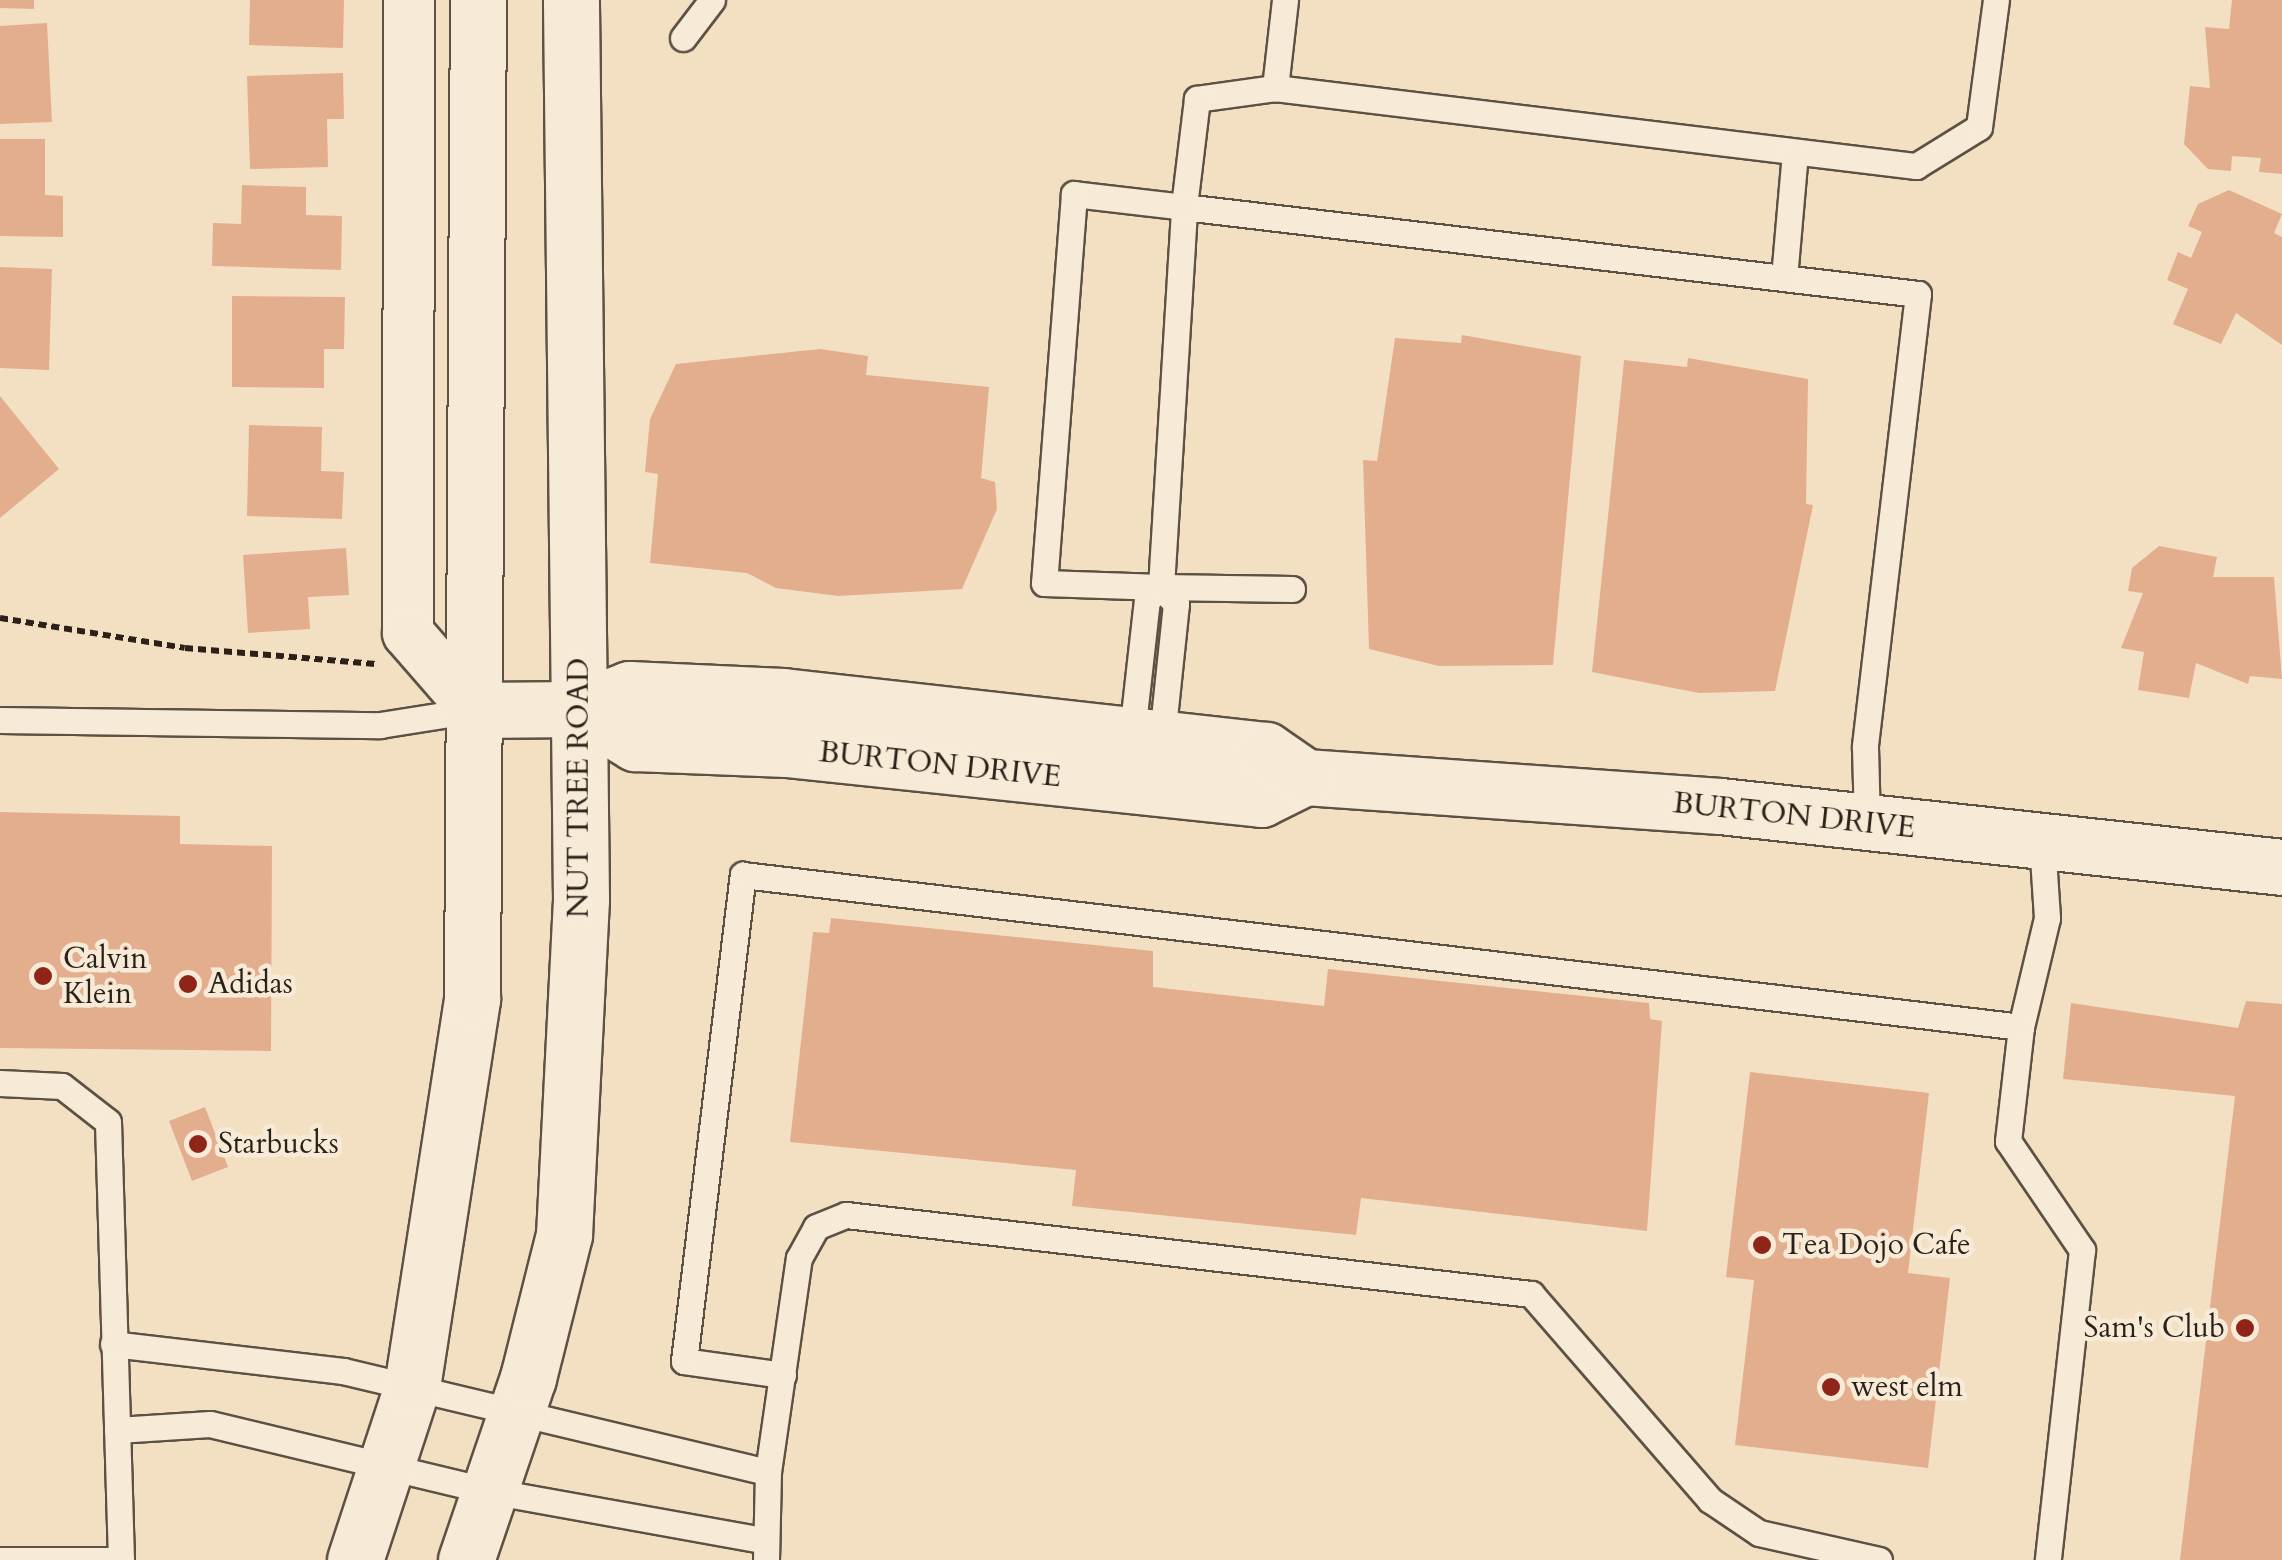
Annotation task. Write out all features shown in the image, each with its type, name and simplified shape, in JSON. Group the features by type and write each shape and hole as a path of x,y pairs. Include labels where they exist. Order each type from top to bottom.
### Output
{"main road":[{"path":"355,1560 412,1387 472,999 478,0"},
{"name":"NUT TREE ROAD","path":"466,1560 516,1412 564,1235 582,900 571,0"},
{"name":"BURTON DRIVE","path":"475,710 579,709 648,690 1147,735 1266,750 1305,777 1867,823 2282,868"},
{"name":"BURTON DRIVE","path":"579,709 635,743 786,749 1260,799 1305,777"}],"street":[{"path":"409,0 408,633 475,710"}],"lane":[{"path":"683,38 712,0"},
{"path":"1275,88 1285,0"},
{"path":"1147,735 1176,604 1161,587 1184,207 1197,98 1275,88 1916,166 1979,128 1996,0"},
{"path":"1784,278 1795,152"},
{"path":"1292,589 1044,583 1074,194 1918,294 1864,748 1867,823"},
{"path":"0,720 380,725 475,710"},
{"path":"2042,842 2047,918 2021,1027 2008,1141 2082,1250 2048,1560"},
{"path":"783,1374 684,1362 743,875 2021,1027"},
{"path":"0,1084 62,1086 108,1122 121,1560 0,1560"},
{"path":"118,1430 210,1424 388,1468 764,1550 768,1472 798,1258 816,1226 846,1216 1531,1294 1710,1500 1759,1533 1878,1560"},
{"path":"113,1344 248,1356 412,1387 768,1472"}],"path":[{"path":"0,618 186,648 391,665"}],"building":[{"path":"0,0 34,0 34,9 0,8"},
{"path":"250,0 344,0 343,48 249,45"},
{"path":"2232,0 2282,0 2282,174 2259,172 2261,158 2232,156 2231,171 2208,169 2184,144 2190,86 2210,88 2205,27 2229,29"},
{"path":"47,23 52,122 0,124 0,26"},
{"path":"343,73 344,119 327,119 328,167 250,169 247,76"},
{"path":"0,139 45,139 45,195 63,196 63,237 0,236"},
{"path":"242,185 306,187 306,215 342,216 341,270 212,266 213,223 241,224"},
{"path":"2229,190 2282,214 2274,233 2282,237 2282,345 2236,313 2221,344 2173,324 2188,289 2167,280 2178,252 2191,258 2202,232 2188,226 2198,204"},
{"path":"0,267 52,269 49,370 0,368"},
{"path":"232,296 345,297 344,349 324,349 324,388 232,387"},
{"path":"1462,335 1581,356 1553,665 1439,666 1369,649 1363,460 1377,461 1395,338 1461,343"},
{"path":"820,349 868,356 866,375 989,387 981,478 995,482 997,509 962,589 838,596 776,588 747,573 650,563 658,474 645,472 650,419 676,364"},
{"path":"1688,358 1808,379 1806,504 1813,505 1775,691 1699,693 1592,672 1624,360 1687,367"},
{"path":"0,396 59,469 0,518"},
{"path":"249,425 322,427 321,471 344,472 342,519 247,516"},
{"path":"2159,546 2217,557 2213,577 2274,577 2282,679 2250,676 2248,684 2196,663 2189,698 2138,690 2144,652 2121,648 2143,593 2128,591 2132,568"},
{"path":"346,548 349,595 308,597 310,629 248,633 243,555"},
{"path":"0,812 180,816 180,844 272,846 271,1051 0,1048"},
{"path":"831,918 1153,951 1153,987 1324,1006 1328,969 1649,1003 1650,1019 1662,1021 1647,1231 1361,1198 1356,1235 1072,1206 1076,1170 790,1142 813,932 829,933"},
{"name":"Sam's Club","path":"2246,1001 2282,1004 2282,1560 2180,1560 2235,1096 2063,1079 2071,1003 2238,1028"},
{"path":"1750,1072 1929,1093 1908,1273 1950,1278 1928,1468 1735,1445 1754,1280 1726,1277"},
{"name":"Starbucks","path":"205,1107 228,1167 192,1181 169,1121"}],"place":[{"name":"Calvin Klein","path":"43,976"},
{"name":"Adidas","path":"188,984"},
{"name":"Starbucks","path":"198,1144"},
{"name":"Tea Dojo Cafe","path":"1762,1245"},
{"name":"Sam's Club","path":"2245,1328"},
{"name":"west elm","path":"1831,1387"}]}
